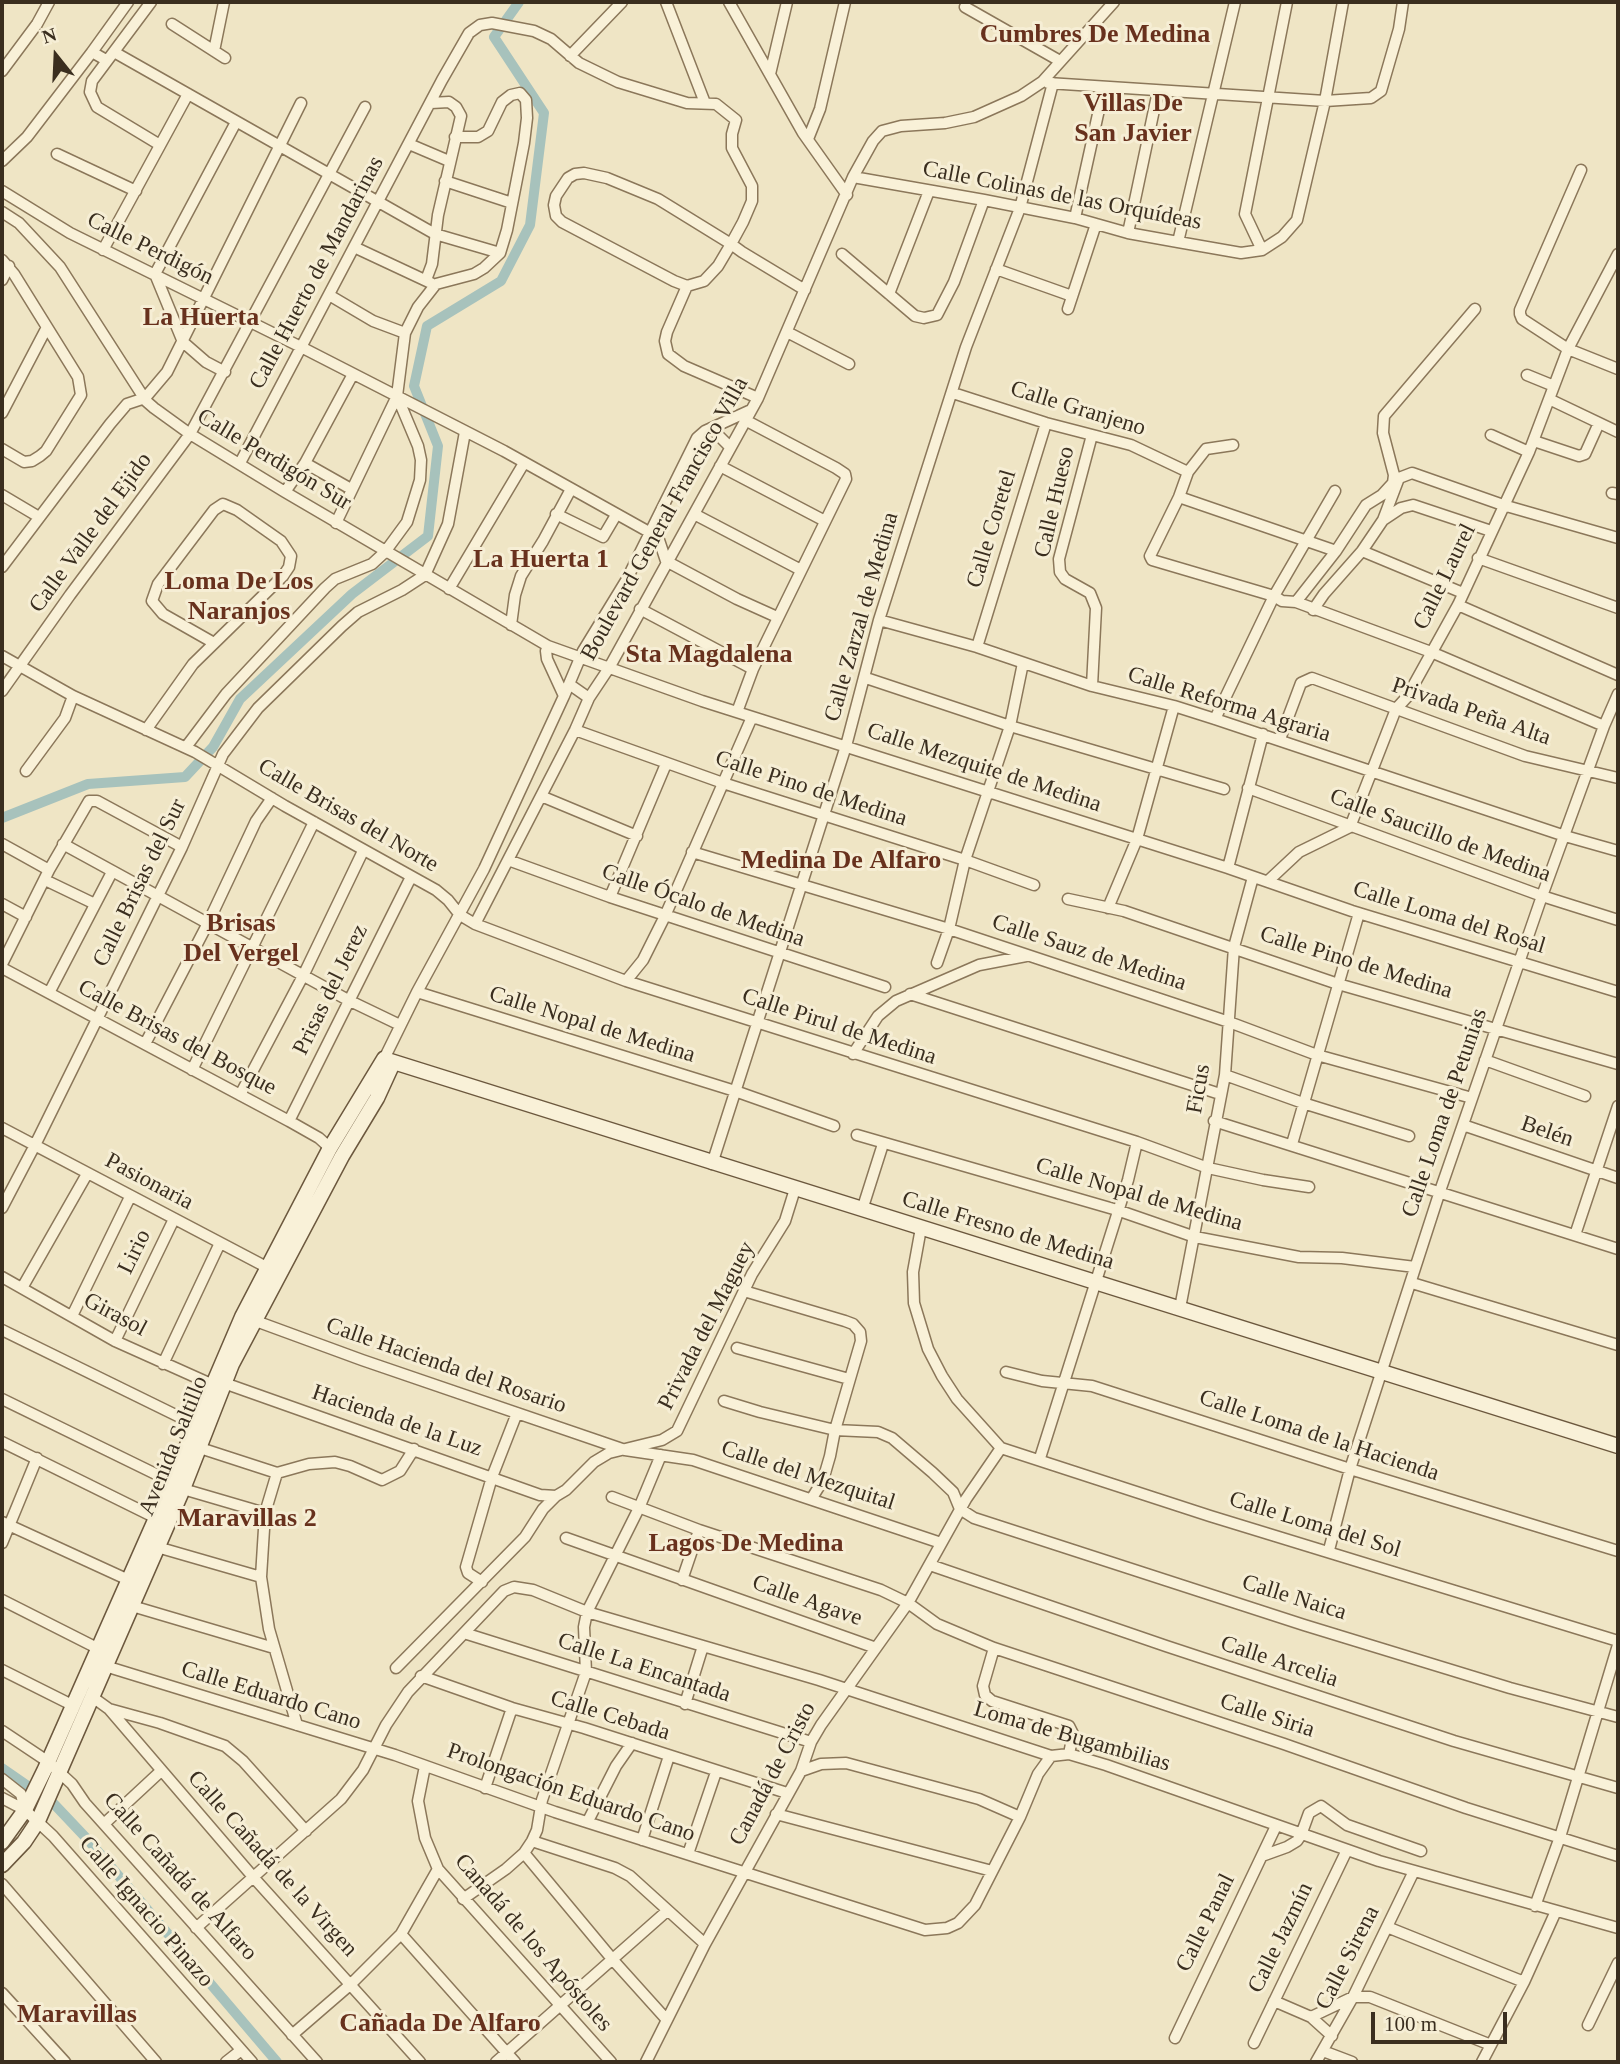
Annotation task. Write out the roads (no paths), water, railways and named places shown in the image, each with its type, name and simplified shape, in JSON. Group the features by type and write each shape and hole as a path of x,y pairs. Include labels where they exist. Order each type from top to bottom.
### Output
{"street":[{"path":"2,71 37,24 48,2"},
{"path":"2,161 27,137 128,2"},
{"path":"151,2 90,86 92,99 97,107 160,145"},
{"path":"214,51 224,2"},
{"path":"622,2 570,56 579,63 631,87 687,103 716,104 736,120 732,148 752,186 752,201 731,244 711,275 704,281 687,286 628,257 556,216 556,196 568,178 575,174 584,173 622,183 658,199 731,244 805,290"},
{"path":"666,2 705,103"},
{"path":"729,2 808,139 847,195"},
{"path":"770,74 787,2"},
{"path":"808,139 820,109 845,2"},
{"path":"1112,2 1060,61 1047,82 1325,101 1376,97 1381,92 1399,29 1403,2"},
{"path":"1178,242 1235,2"},
{"path":"1287,2 1245,214 1262,250 1282,237 1297,220 1325,101 1343,2"},
{"path":"965,7 1060,61"},
{"name":"Calle Huerto de Mandarinas","path":"240,463 464,39 474,27 492,23 534,31 551,39 570,56"},
{"path":"172,24 225,58"},
{"path":"92,52 110,56 188,94 435,234 499,253"},
{"name":"Boulevard General Francisco Villa","path":"475,923 589,698 758,398 853,177 873,141 882,131 901,126 945,123 974,117 1006,105 1047,82"},
{"name":"Calle Zarzal de Medina","path":"712,1164 846,746 866,678 879,620 966,347 1020,208 1047,82"},
{"path":"1074,218 1104,88"},
{"path":"1128,233 1158,91"},
{"path":"354,247 431,282 474,274 499,253 512,203 527,118 528,107 523,96 516,93 506,97 484,134 470,138 456,137"},
{"path":"103,250 188,94"},
{"path":"336,523 397,396 405,333 431,282 435,234 460,116 456,107 449,102 431,103"},
{"path":"2,567 127,404 145,398 167,372 301,103"},
{"name":"Calle Valle del Ejido","path":"2,691 190,434 331,175 365,107"},
{"path":"225,372 206,362 183,341 155,274 236,122"},
{"path":"409,144 449,161"},
{"path":"57,154 136,191"},
{"path":"1581,170 1520,310 1522,319 1568,349 1618,369"},
{"name":"Calle Colinas de las Orquídeas","path":"853,177 1074,218 1128,233 1178,242 1241,253 1262,250"},
{"path":"445,181 512,203"},
{"name":"Calle Perdigón","path":"2,191 70,233 397,396 649,532"},
{"path":"889,294 929,191"},
{"path":"842,254 915,316 924,318 937,315 954,282 984,200"},
{"name":"Calle Perdigón Sur","path":"2,212 19,223 61,267 154,408 190,434 420,572"},
{"path":"1068,309 1096,224"},
{"name":"Calle Laurel","path":"1350,827 1396,709 1407,696 1458,605 1534,441 1568,349 1618,254"},
{"path":"2,280 5,263"},
{"path":"2,449 24,462 40,456 52,442 81,395 78,377 5,263"},
{"path":"996,269 1072,296"},
{"path":"687,286 667,332 665,341 668,354 684,366 758,398"},
{"path":"329,295 373,321 405,333"},
{"path":"1313,610 1362,551 1383,520 1395,483 1383,433 1384,416 1475,309"},
{"path":"2,413 46,328"},
{"path":"787,332 849,364"},
{"path":"285,492 305,463 353,374"},
{"path":"1527,375 1554,386"},
{"name":"Calle Granjeno","path":"953,393 1046,423 1131,445 1188,472"},
{"path":"190,750 226,694 325,588 335,579 389,554 407,522 420,480 421,460 418,446 397,396"},
{"path":"1551,400 1618,432"},
{"path":"730,447 711,428 748,415 845,474 846,479 777,617 737,712"},
{"name":"Calle Coretel","path":"977,647 1046,423"},
{"path":"1534,441 1579,456 1585,454 1600,423"},
{"name":"Avenida Saltillo","path":"4,1837 26,1811 97,1648 157,1547 196,1425 253,1320 272,1270 377,1098 400,1026 484,869 580,658 626,579 697,438 711,428"},
{"path":"465,432 448,524 420,572 548,646 608,668"},
{"name":"Calle Hueso","path":"1092,686 1096,608 1090,593 1065,579 1060,572 1059,559 1093,435"},
{"path":"1492,435 1529,452"},
{"path":"1233,445 1206,449 1188,472 1179,497 1150,556 1155,563 1274,596 1282,601 1296,602 1431,652 1604,726"},
{"path":"305,463 351,489"},
{"path":"449,589 524,463"},
{"path":"720,466 825,521"},
{"path":"1296,602 1336,551 1366,505 1382,495 1403,475 1412,473 1503,505 1618,538"},
{"path":"511,625 521,576 571,489"},
{"path":"1215,719 1274,596 1335,491"},
{"path":"2,495 39,517"},
{"path":"1179,497 1336,551"},
{"path":"146,730 193,664 283,576 289,567 291,556 281,541 237,510 223,504 209,516 158,584 152,601 163,614 214,643"},
{"path":"1383,520 1401,508 1413,505 1491,530"},
{"path":"556,514 603,537 616,515"},
{"path":"694,514 801,570"},
{"path":"649,532 659,540 666,561 777,617"},
{"path":"1362,551 1463,593"},
{"path":"1478,558 1618,608"},
{"name":"Calle Brisas del Sur","path":"2,1208 182,847 214,764 258,708 342,625 358,612 402,590 420,572"},
{"path":"1458,605 1618,676"},
{"path":"640,609 753,669"},
{"name":"Calle Reforma Agraria","path":"879,620 977,647 1092,686 1174,706 1280,739 1618,851"},
{"path":"548,646 547,659 564,696"},
{"name":"Calle Brisas del Norte","path":"2,656 74,695 190,750 411,877 448,900 460,915"},
{"path":"937,963 949,929 965,860 1010,726 1023,663"},
{"name":"Calle Mezquite de Medina","path":"608,668 752,717 1268,881"},
{"path":"866,678 1010,726 1224,789"},
{"name":"Privada Peña Alta","path":"1280,739 1301,683 1312,678 1525,756 1618,778"},
{"path":"569,684 589,698"},
{"path":"26,771 65,718 74,695"},
{"name":"Calle Loma de Petunias","path":"1329,1550 1350,1469 1440,1191 1588,769 1604,726 1617,702"},
{"path":"1108,908 1137,839 1174,706"},
{"path":"626,981 643,960 665,916 752,717"},
{"name":"Calle Pino de Medina","path":"575,730 666,764 965,860 1034,885"},
{"path":"1228,868 1262,734"},
{"path":"610,897 666,764"},
{"name":"Calle Saucillo de Medina","path":"1248,788 1542,897 1618,920"},
{"path":"541,796 637,836"},
{"path":"145,1044 208,923 256,821 272,798"},
{"path":"2,966 63,844 89,801 97,801 182,847"},
{"path":"192,1070 314,822"},
{"path":"1268,881 1299,852 1350,827"},
{"path":"2,844 95,904"},
{"path":"63,844 400,1026"},
{"path":"240,1095 304,974 363,850"},
{"name":"Calle Sauz de Medina","path":"692,852 949,929 1229,1022 1317,1055 1472,1098"},
{"name":"Calle Ócalo de Medina","path":"508,860 665,916 885,987"},
{"path":"49,993 112,872"},
{"name":"Prisas del Jerez","path":"289,1121 411,877"},
{"name":"Ficus","path":"1180,1308 1225,1075 1234,947 1253,877"},
{"name":"Calle Loma del Rosal","path":"1268,881 1359,913 1618,992"},
{"name":"Calle Pino de Medina","path":"1068,899 1124,911 1338,984 1618,1064"},
{"path":"2,904 26,917"},
{"path":"1292,1144 1359,913"},
{"name":"Calle Pirul de Medina","path":"460,915 626,981 1137,1142 1208,1168 1309,1187"},
{"path":"853,1054 878,1016 896,1000 979,965 1030,956"},
{"name":"Calle Brisas del Bosque","path":"2,966 289,1121 330,1148"},
{"name":"Calle Nopal de Medina","path":"417,992 735,1091 834,1126"},
{"path":"910,994 1220,1094"},
{"name":"Avenida Saltillo","path":"2,1864 24,1842 45,1807 132,1606 135,1583 156,1518 200,1448 218,1384 330,1148 389,1056"},
{"name":"Calle Fresno de Medina","path":"389,1056 712,1164 1618,1446"},
{"path":"1485,1060 1585,1096"},
{"path":"1225,1075 1409,1136"},
{"path":"1575,1235 1618,1106"},
{"path":"1214,1121 1618,1249"},
{"name":"Belén","path":"1463,1125 1618,1178"},
{"name":"Pasionaria","path":"2,1128 272,1270"},
{"name":"Calle Nopal de Medina","path":"857,1135 1116,1210 1195,1237 1299,1257 1342,1258 1415,1267"},
{"path":"1040,1458 1116,1210 1128,1180 1137,1142"},
{"path":"862,1210 883,1144"},
{"path":"22,1288 88,1174"},
{"name":"Privada del Maguey","path":"625,1450 662,1440 677,1431 764,1252 775,1240 785,1221 795,1189"},
{"path":"72,1316 130,1197"},
{"name":"Lirio","path":"115,1341 174,1219"},
{"path":"920,1228 913,1272 914,1303 928,1349 957,1399 1001,1448"},
{"path":"163,1364 220,1243"},
{"name":"Girasol","path":"2,1277 115,1341 163,1364 218,1384"},
{"path":"1412,1283 1618,1345"},
{"path":"744,1291 845,1321 853,1324 860,1332 861,1340 835,1430 824,1480 812,1499"},
{"name":"Calle Hacienda del Rosario","path":"253,1320 625,1450 660,1455"},
{"path":"2,1330 196,1425"},
{"path":"737,1348 849,1379"},
{"name":"Calle Loma de la Hacienda","path":"1006,1372 1042,1381 1092,1386 1618,1551"},
{"name":"Hacienda de la Luz","path":"218,1384 414,1449 540,1495 556,1496"},
{"path":"2,1399 177,1486 265,1513"},
{"path":"724,1401 835,1430 878,1432 892,1438 953,1492 960,1509"},
{"path":"482,1582 468,1573 466,1567 492,1476 517,1413"},
{"path":"2,1442 156,1518"},
{"path":"200,1448 277,1473 309,1464 335,1462 350,1465 382,1480 400,1471 414,1449"},
{"name":"Calle Loma del Sol","path":"1001,1448 1040,1458 1117,1486 1329,1550 1618,1643"},
{"name":"Canadá de Cristo","path":"646,2062 705,1944 801,1771 811,1742 833,1705 908,1603 960,1509 1001,1448"},
{"path":"396,1668 525,1537 556,1496 566,1490 594,1462 609,1453 625,1450"},
{"path":"463,1899 524,1853 537,1830 540,1807 586,1672 584,1627 587,1612 639,1508 660,1455"},
{"name":"Calle del Mezquital","path":"660,1455 693,1460 941,1543"},
{"path":"2,1543 5,1524 37,1458"},
{"path":"277,1473 265,1513 261,1577 274,1648 297,1725"},
{"name":"Calle Siria","path":"611,1497 699,1530 845,1577 908,1603 937,1624 994,1648 1284,1744 1466,1808 1618,1856"},
{"name":"Calle Naica","path":"960,1509 974,1518 1304,1625 1510,1688 1618,1717"},
{"path":"5,1524 135,1583"},
{"path":"682,1580 699,1530"},
{"name":"Calle Agave","path":"566,1538 876,1648"},
{"path":"157,1547 261,1577"},
{"name":"Calle Arcelia","path":"930,1565 1454,1741 1618,1788"},
{"name":"Loma de Bugambilias","path":"464,1633 504,1591 514,1587 533,1590 587,1612 847,1689 1051,1756 1069,1754 1208,1799 1301,1835 1414,1871 1618,1928"},
{"path":"2,1600 97,1648"},
{"path":"132,1606 274,1648"},
{"path":"196,1928 353,1786 397,1706 421,1676 464,1633"},
{"name":"Calle La Encantada","path":"464,1633 811,1742"},
{"path":"1535,1906 1580,1776 1618,1643"},
{"path":"685,1704 703,1646"},
{"path":"994,1648 983,1690 988,1699 1069,1726 1073,1734 1069,1754"},
{"name":"Calle Eduardo Cano","path":"105,1666 425,1766"},
{"path":"2,1670 72,1705"},
{"name":"Calle Cebada","path":"421,1676 512,1708 787,1793"},
{"name":"Calle Cañadá de la Virgen","path":"91,1696 109,1710 254,1878 420,2062"},
{"path":"485,1788 512,1708"},
{"path":"109,1710 160,1723 225,1745 243,1761 306,1831"},
{"name":"Calle Cañadá de Alfaro","path":"2,1731 46,1765 105,1823 317,2062"},
{"path":"588,1821 616,1766 632,1744"},
{"path":"642,1840 669,1756"},
{"path":"776,1814 992,1871 1020,1817 1038,1774 1051,1756"},
{"path":"801,1771 821,1764 846,1763 979,1799 1020,1817"},
{"name":"Prolongación Eduardo Cano","path":"425,1766 540,1807 925,1930 947,1928 958,1923 975,1905 992,1871"},
{"name":"Canadá de los Apóstoles","path":"425,1766 418,1801 425,1838 438,1869 611,2062"},
{"path":"105,1823 161,1771"},
{"path":"688,1854 716,1772"},
{"path":"2,1779 21,1794 26,1811"},
{"name":"Calle Ignacio Pinazo","path":"2,1798 38,1821 252,2062"},
{"path":"1262,1856 1287,1847 1301,1835 1309,1813 1315,1808 1326,1808 1347,1825 1421,1851"},
{"name":"Calle Panal","path":"1175,2038 1276,1826"},
{"path":"532,1841 615,1868 642,1885 705,1944"},
{"name":"Calle Jazmín","path":"1254,2043 1347,1850"},
{"path":"524,1853 667,2020"},
{"path":"292,2035 351,1984 401,1934 438,1869"},
{"name":"Calle Sirena","path":"1316,2062 1353,1997 1414,1871"},
{"path":"2,1884 156,2062"},
{"path":"496,2062 667,1911"},
{"path":"1482,2062 1524,1982 1556,1911"},
{"path":"1387,1927 1524,1982"},
{"path":"401,1934 515,2062"},
{"path":"1588,2025 1618,1963"},
{"path":"2,1993 65,2062"},
{"path":"1311,2017 1353,1997 1362,1996 1380,2000 1491,2045"},
{"path":"1274,2001 1311,2017 1332,2036"},
{"path":"226,2062 240,2051"},
{"path":"1323,2051 1352,2062"}],"waterway":[{"path":"2,818 88,784 185,777 213,747 240,699 352,594 428,536 438,446 414,386 427,326 501,281 530,225 544,113 494,37 519,2"},
{"path":"2,1768 54,1804 89,1841 277,2062"}],"district":[{"name":"Cumbres De Medina","path":"1095,35"},
{"name":"Villas De San Javier","path":"1133,119"},
{"name":"La Huerta","path":"201,318"},
{"name":"La Huerta 1","path":"541,560"},
{"name":"Loma De Los Naranjos","path":"239,597"},
{"name":"Sta Magdalena","path":"709,655"},
{"name":"Medina De Alfaro","path":"841,861"},
{"name":"Brisas Del Vergel","path":"241,939"},
{"name":"Maravillas 2","path":"247,1519"},
{"name":"Lagos De Medina","path":"746,1544"},
{"name":"Maravillas","path":"77,2015"},
{"name":"Cañada De Alfaro","path":"440,2024"}]}
